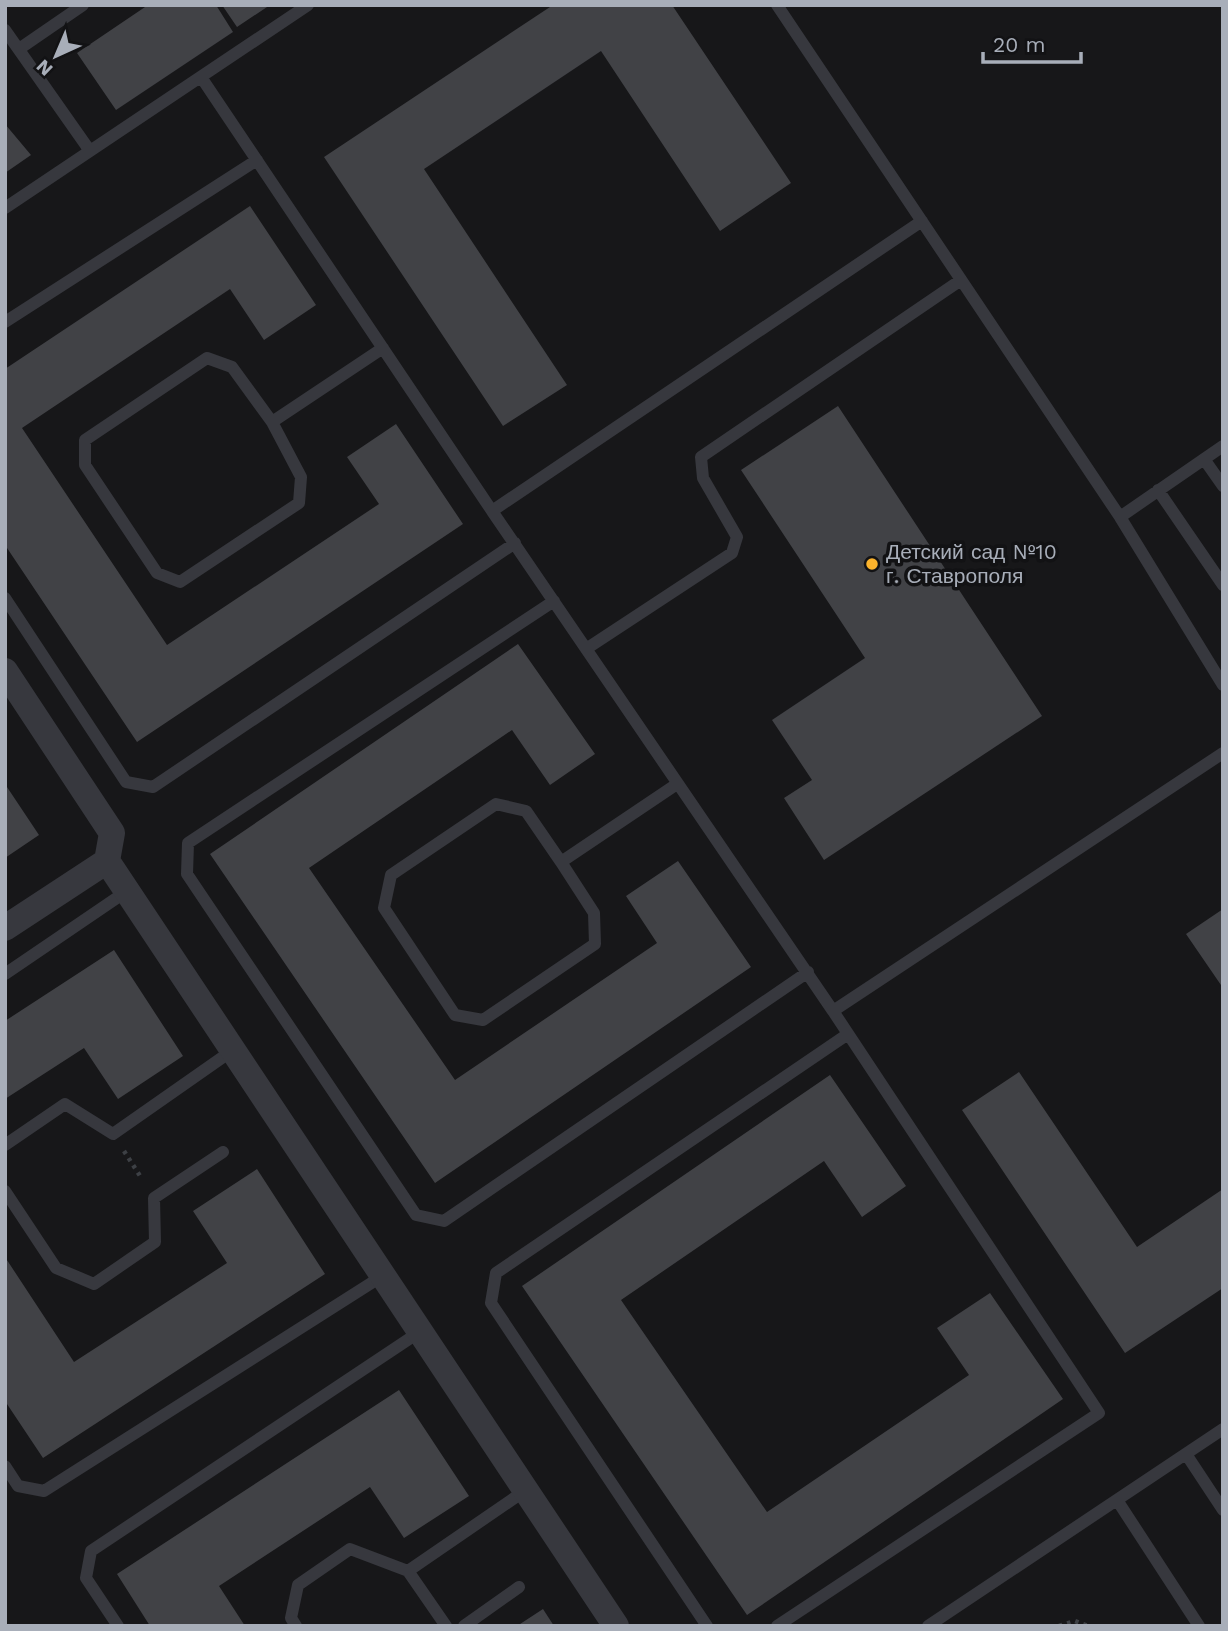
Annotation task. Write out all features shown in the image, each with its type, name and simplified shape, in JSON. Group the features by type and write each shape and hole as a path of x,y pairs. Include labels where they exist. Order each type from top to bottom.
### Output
{"street":[{"path":"5,671 113,833 107,861 5,928"},
{"path":"107,861 616,1626"}],"lane":[{"path":"19,49 83,5"},
{"path":"5,208 308,5"},
{"path":"777,5 1120,517 1223,685"},
{"path":"5,30 90,151"},
{"path":"201,77 677,784 808,972 1098,1413 777,1626"},
{"path":"5,322 257,160"},
{"path":"492,511 922,220"},
{"path":"586,649 732,553 737,537 703,478 701,457 961,280"},
{"path":"272,422 383,348"},
{"path":"207,358 232,366 272,422 301,477 299,503 180,582 157,573 85,465 85,440 207,358"},
{"path":"1120,517 1223,446"},
{"path":"1204,459 1223,486"},
{"path":"1158,490 1223,585"},
{"path":"5,598 126,782 153,787 515,543"},
{"path":"554,601 188,843 187,874 416,1215 444,1221 808,972"},
{"path":"834,1012 1223,753"},
{"path":"561,862 677,784"},
{"path":"496,804 526,811 561,862 594,913 595,944 483,1020 455,1015 384,908 391,875 496,804"},
{"path":"5,974 127,891"},
{"path":"707,1626 491,1303 496,1273 848,1034"},
{"path":"5,1145 65,1104 113,1134 233,1050"},
{"path":"5,1191 56,1268 94,1284 155,1242 154,1198 223,1152"},
{"path":"5,1466 18,1486 44,1491 384,1275"},
{"path":"118,1626 86,1578 92,1551 421,1331"},
{"path":"928,1626 1223,1429"},
{"path":"1186,1454 1223,1510"},
{"path":"408,1571 526,1490"},
{"path":"1117,1500 1199,1626"},
{"path":"296,1626 292,1618 298,1585 350,1549 408,1571 446,1626"},
{"path":"464,1626 519,1587"}],"path":[{"path":"113,1134 154,1198"},
{"path":"1059,1626 1075,1621 1088,1626"}],"building":[{"path":"148,5 216,5 233,32 116,110 77,53"},
{"path":"222,5 270,5 237,27"},
{"path":"553,5 672,5 791,183 720,231 601,51 424,169 567,385 503,426 324,157"},
{"path":"5,124 31,155 5,173"},
{"path":"250,206 316,305 264,340 230,289 22,428 167,645 379,504 347,457 396,424 463,524 137,742 5,545 5,369"},
{"name":"Детский сад №10 г. Ставрополя","path":"838,406 1042,716 824,860 784,798 812,780 772,720 865,658 741,470"},
{"path":"518,644 595,754 550,785 512,730 309,868 455,1080 657,943 626,896 678,861 751,967 435,1183 210,854"},
{"path":"5,784 39,835 5,858"},
{"path":"1223,909 1223,988 1186,934"},
{"path":"114,950 183,1056 118,1099 84,1048 5,1099 5,1021"},
{"path":"1019,1072 1137,1247 1223,1189 1223,1288 1125,1353 962,1110"},
{"path":"830,1075 906,1186 862,1217 824,1161 621,1300 767,1512 969,1375 937,1328 990,1293 1063,1399 747,1615 522,1286"},
{"path":"257,1169 325,1274 43,1458 5,1401 5,1257 74,1362 227,1263 193,1211"},
{"path":"399,1390 469,1496 404,1538 370,1487 219,1586 245,1626 150,1626 117,1574"},
{"path":"543,1609 554,1626 517,1626"}],"place":[{"name":"Детский сад №10 г. Ставрополя","path":"872,564"}]}
